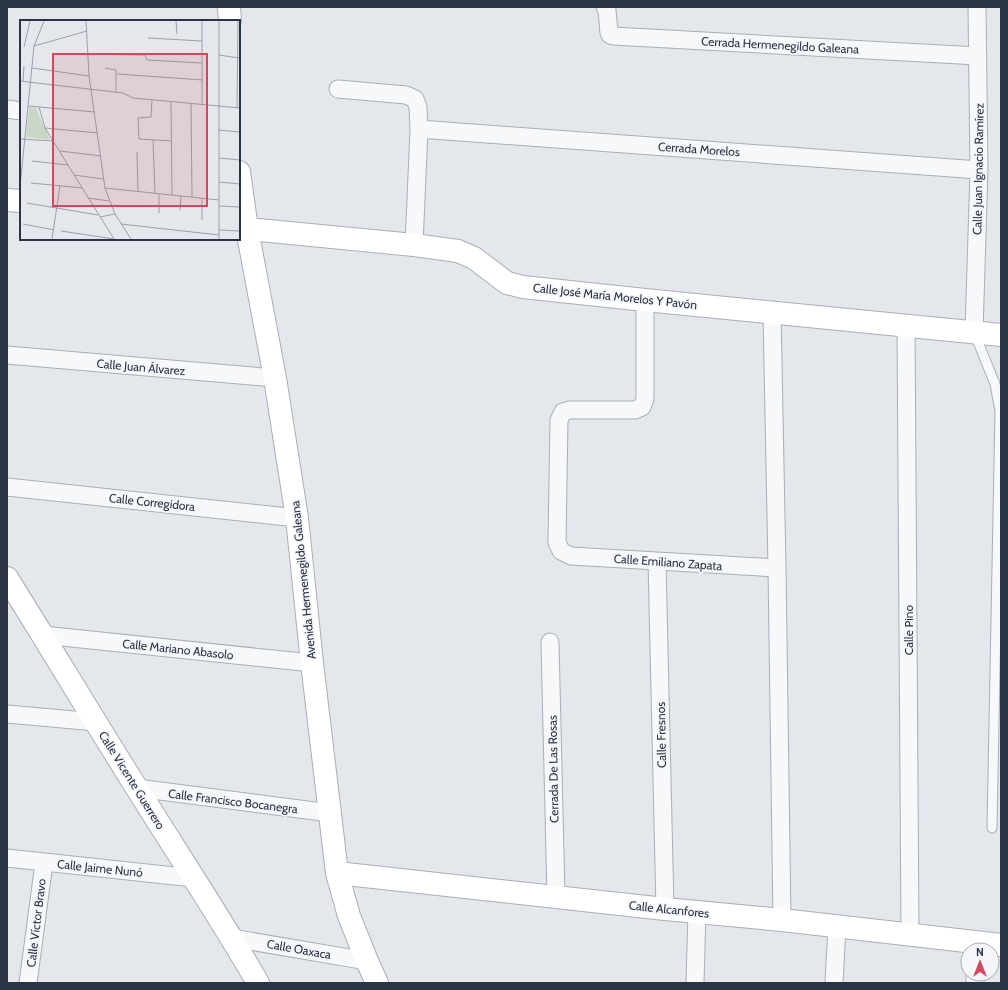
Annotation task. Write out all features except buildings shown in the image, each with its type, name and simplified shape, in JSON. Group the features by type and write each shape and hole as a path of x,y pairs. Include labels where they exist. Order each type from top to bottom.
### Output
{"street":[{"path":"229,7 230,20"},
{"name":"Cerrada Hermenegildo Galeana","path":"605,7 607,10 609,33 613,36 978,56"},
{"name":"Calle Juan Ignacio Ramírez","path":"974,332 979,170 977,7"},
{"path":"338,89 406,95 415,99 418,107 419,129 414,245"},
{"path":"7,109 20,111"},
{"name":"Cerrada Morelos","path":"419,129 979,170"},
{"name":"Avenida Hermenegildo Galeana","path":"240,186 243,228 275,378 297,518 312,663 337,873 349,916 366,961 377,983"},
{"path":"7,200 20,202"},
{"name":"Calle José María Morelos Y Pavón","path":"243,228 414,245 458,251 474,258 508,283 523,287 1001,335"},
{"name":"Calle Emiliano Zapata","path":"645,300 645,399 642,407 634,410 570,410 563,412 559,420 557,542 561,551 571,556 777,568"},
{"path":"772,312 782,920"},
{"name":"Calle Pino","path":"906,325 910,934"},
{"name":"Calle Juan Álvarez","path":"7,355 275,378"},
{"name":"Calle Corregidora","path":"7,487 297,518"},
{"name":"Calle Fresnos","path":"657,561 665,909"},
{"name":"Calle Vicente Guerrero","path":"7,578 44,635 193,878 232,938 258,983"},
{"name":"Calle Mariano Abasolo","path":"44,635 312,663"},
{"name":"Cerrada De Las Rosas","path":"550,642 556,897"},
{"path":"7,714 96,722"},
{"name":"Calle Francisco Bocanegra","path":"137,788 330,813"},
{"name":"Calle Jaime Nunó","path":"7,858 193,878"},
{"name":"Calle Víctor Bravo","path":"28,983 44,863"},
{"name":"Calle Alcanfores","path":"337,873 910,934 960,943"},
{"path":"695,983 697,912"},
{"path":"834,983 837,926"},
{"name":"Calle Oaxaca","path":"232,938 366,961"}],"lane":[{"path":"974,332 995,384 1000,411 992,828"}]}
